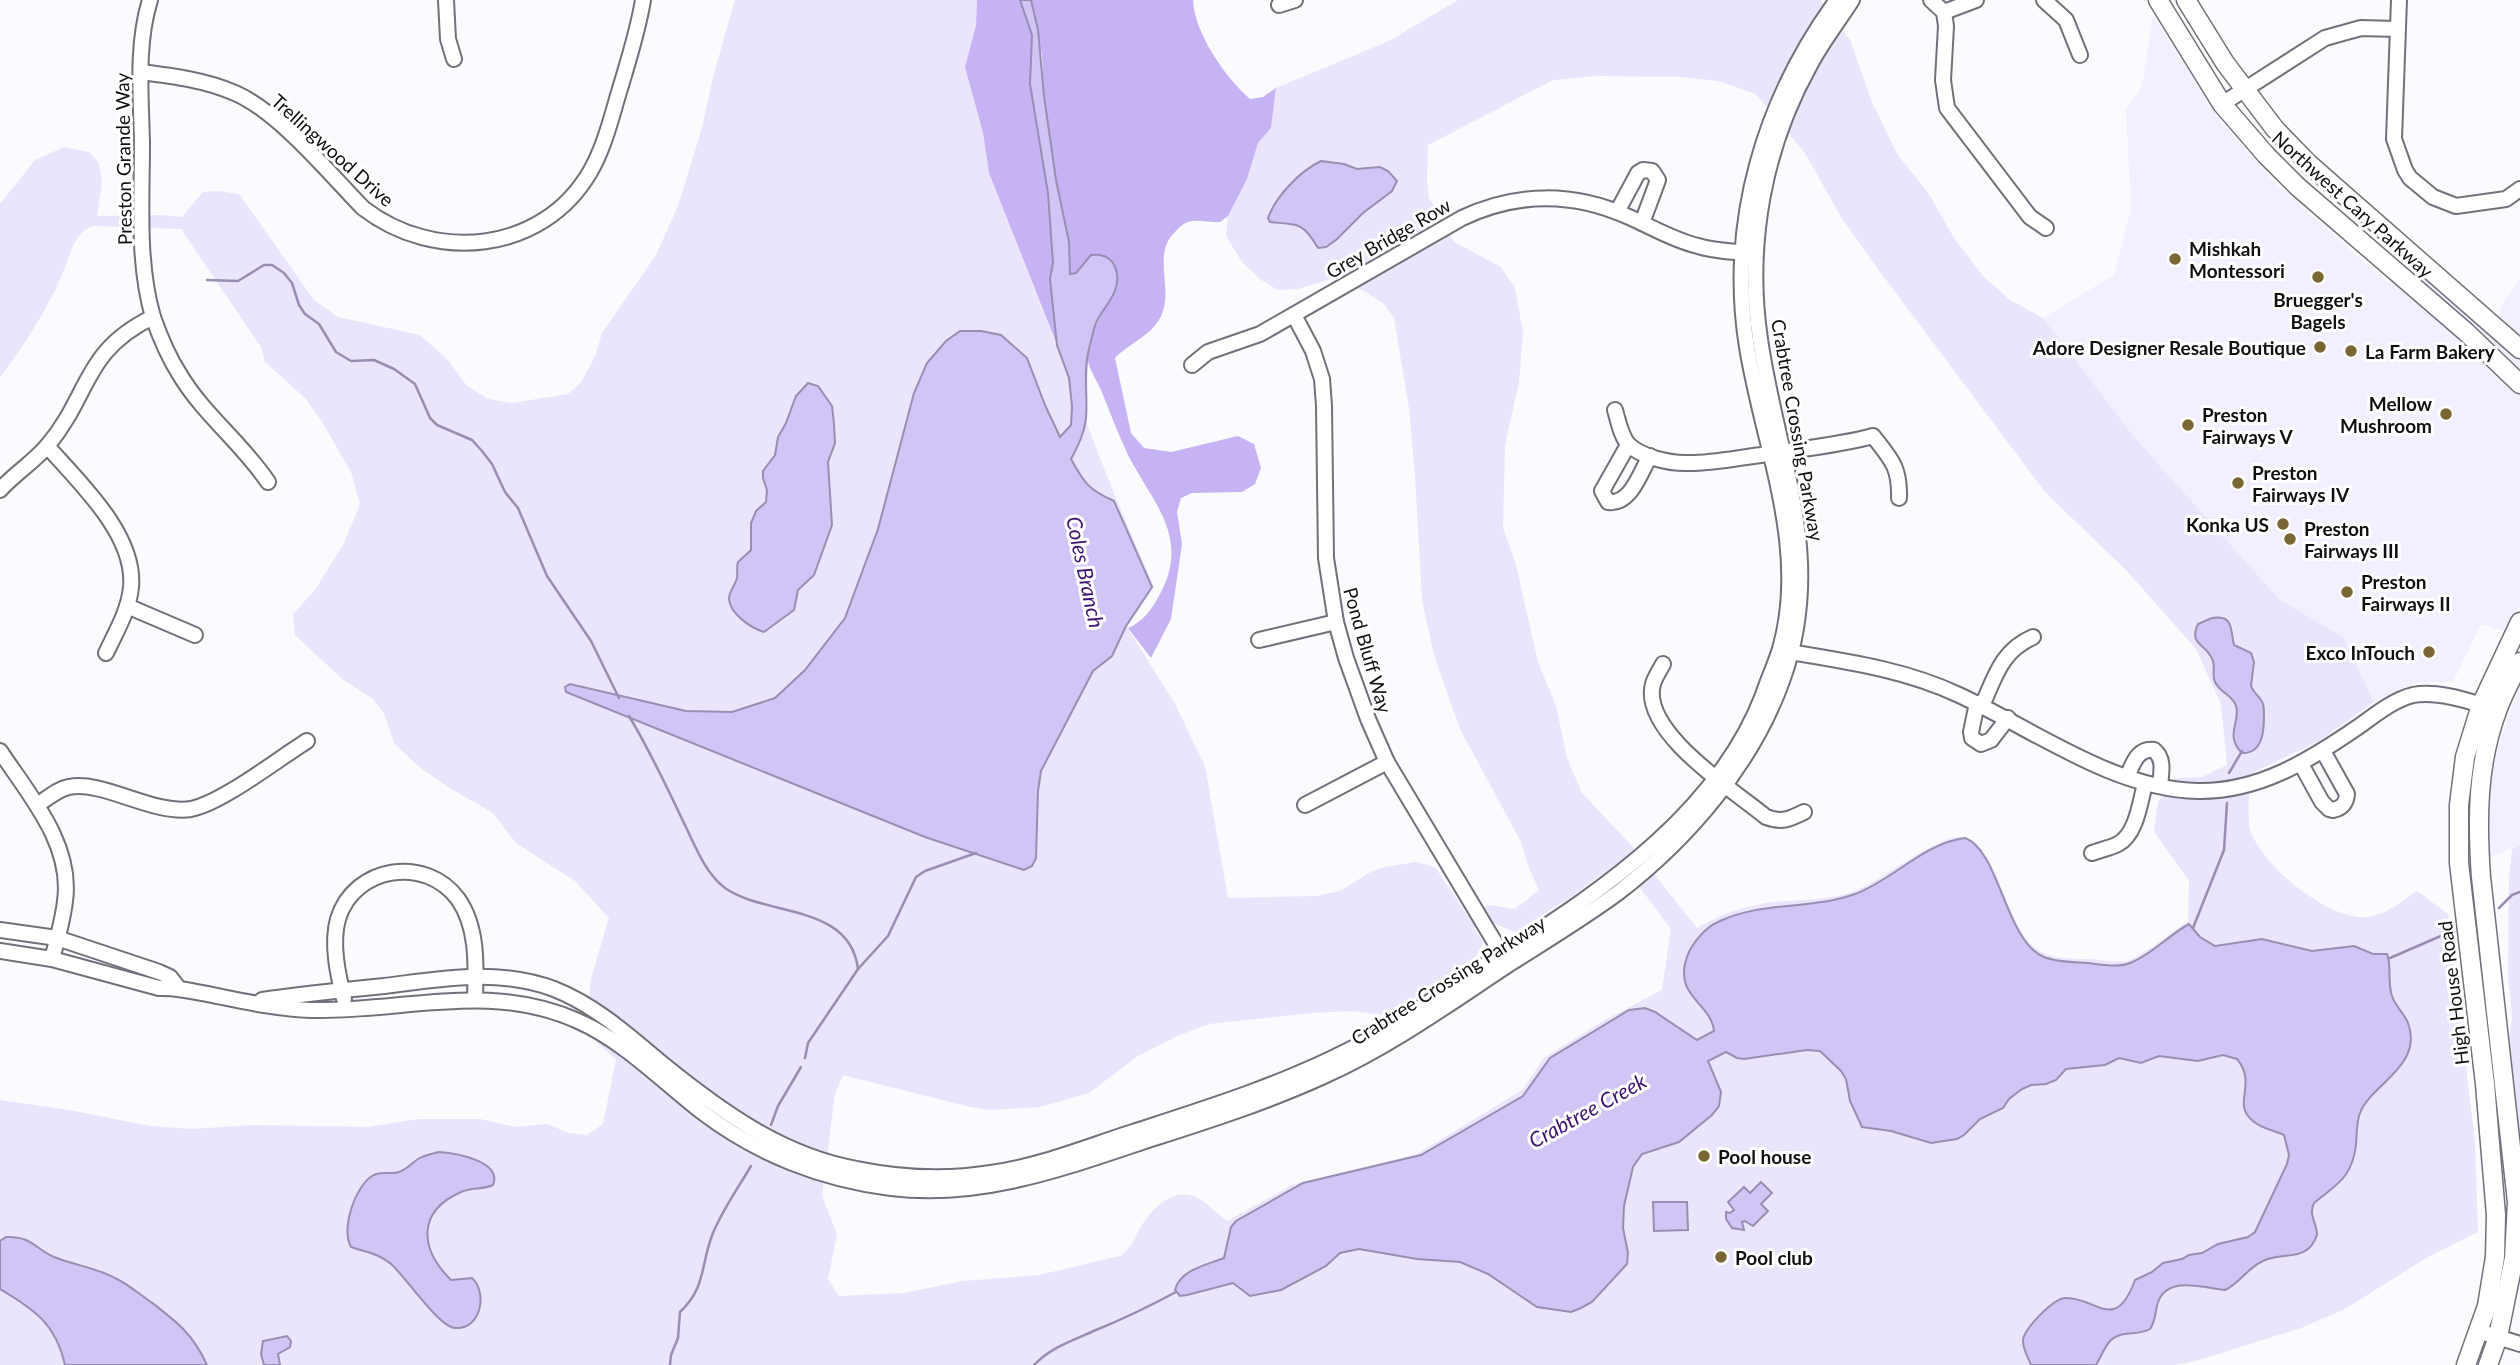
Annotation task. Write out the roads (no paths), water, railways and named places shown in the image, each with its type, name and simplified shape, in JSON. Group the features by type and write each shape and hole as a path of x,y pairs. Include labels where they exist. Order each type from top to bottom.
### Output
{"main road":[{"name":"Northwest Cary Parkway","path":"2158,0 2222,104 2298,187 2466,332 2520,384"},
{"name":"Northwest Cary Parkway","path":"2186,0 2244,90 2263,115 2309,164 2520,349"},
{"name":"High House Road","path":"2466,1365 2487,1306 2495,1257 2496,1215 2458,833 2465,757 2481,705 2520,622"},
{"name":"High House Road","path":"2488,1365 2498,1337 2514,1258 2517,1202 2489,962 2477,831 2484,758 2497,711 2520,662"}],"street":[{"name":"Preston Grande Way","path":"150,0 143,33 141,72 143,232 145,270 153,317 187,386 206,411 256,464 268,482"},
{"path":"446,0 448,39 454,59"},
{"name":"Trellingwood Drive","path":"141,72 208,83 237,94 281,124 376,218 428,240 474,243 504,237 537,223 561,206 582,184 597,157 608,128 643,0"},
{"path":"1279,5 1295,0"},
{"name":"Crabtree Crossing Parkway","path":"0,951 52,959 159,988 177,986 254,1001 476,976 520,980 548,987 576,999 629,1035 721,1110 758,1132 799,1152 841,1166 879,1173 953,1177 990,1174 1036,1163 1207,1109 1274,1084 1351,1049 1593,910 1641,874 1677,841 1764,723 1783,680 1785,652 1800,595 1801,565 1797,516 1777,452 1760,344 1746,226 1754,171 1770,120 1795,64 1837,0"},
{"name":"Crabtree Crossing Parkway","path":"1750,253 1759,222 1768,171 1785,117 1808,68 1852,0"},
{"path":"1931,0 1944,12 1947,26 1943,92 1947,108 2030,217 2046,228"},
{"path":"1944,12 1976,0"},
{"path":"2043,0 2066,20 2080,55"},
{"path":"2399,0 2394,139 2401,163 2410,178 2433,197 2456,206 2506,199 2520,189"},
{"path":"2222,104 2325,38 2361,29 2396,29"},
{"path":"1618,212 1638,173 1643,170 1652,171 1658,180 1657,188 1642,223"},
{"name":"Grey Bridge Row","path":"1192,365 1208,352 1247,340 1294,315 1453,223 1494,205 1523,199 1552,198 1587,202 1618,212 1698,246 1724,252 1750,253"},
{"name":"Pond Bluff Way","path":"1294,315 1318,364 1324,392 1324,535 1328,582 1336,622 1368,719 1387,762 1505,959"},
{"path":"0,490 47,446 105,351 123,333 153,317"},
{"path":"1615,410 1628,445 1650,456 1684,463 1854,441 1873,436 1896,467 1899,498"},
{"path":"1628,445 1602,491 1608,502 1626,499 1650,456"},
{"path":"47,446 97,503 117,534 128,559 131,575 127,606 106,653"},
{"path":"127,606 195,635"},
{"path":"1259,640 1336,622"},
{"path":"2008,718 1990,740 1981,744 1971,732 1979,705 2006,655 2020,643 2033,637"},
{"path":"1785,652 1850,662 1903,674 1936,685 2127,778 2160,786 2201,791 2269,779 2301,764 2389,706 2411,696 2445,695 2481,705"},
{"path":"1663,664 1653,684 1653,690 1661,720 1683,751 1766,817 1776,821 1787,820 1804,812"},
{"path":"37,805 64,788 83,786 171,809 200,807 307,741"},
{"path":"2127,778 2137,757 2143,751 2154,750 2161,761 2160,786"},
{"path":"0,751 37,805 60,851 66,900 52,959"},
{"path":"2301,764 2325,806 2333,810 2341,807 2347,800 2347,794 2323,751"},
{"path":"1305,805 1387,762"},
{"path":"2092,853 2119,844 2127,836 2133,826 2145,783"},
{"path":"347,1009 335,940 339,917 352,892 379,875 395,871 422,873 435,879 458,900 472,930 475,999"},
{"name":"Crabtree Crossing Parkway","path":"0,930 57,938 159,972 170,977 177,986"},
{"name":"Crabtree Crossing Parkway","path":"254,1001 266,1006 288,1008 347,1009 475,999 538,1006 588,1026 620,1046 722,1127 774,1155 820,1174 841,1179 895,1189 932,1190 995,1185 1041,1175 1243,1109 1327,1075 1372,1052 1505,959"},
{"path":"2478,1331 2520,1344"}],"water":[{"path":"1020,0 1031,0 1038,30 1056,180 1069,242 1070,274 1076,273 1091,255 1096,255 1105,256 1112,261 1117,274 1114,294 1096,323 1092,336 1086,366 1085,424 1071,459 1088,485 1114,501 1152,587 1126,626 1112,656 1093,671 1041,771 1036,858 1032,866 1024,870 925,837 566,692 565,687 570,684 686,711 732,712 775,698 805,670 845,618 878,529 914,393 927,363 946,341 960,331 1001,335 1027,358 1060,437 1071,425 1069,378 1057,345 1050,279 1053,263 1048,193 1030,84 1032,35"},
{"path":"1321,161 1357,169 1380,167 1397,181 1392,191 1363,213 1336,240 1326,247 1318,248 1308,233 1299,226 1270,222 1268,218 1290,185"},
{"path":"808,383 818,386 832,406 835,443 828,462 832,525 814,575 798,590 794,610 764,632 747,624 737,615 730,605 729,596 737,578 738,562 751,550 751,523 756,511 766,502 767,490 763,471 775,455 778,437 796,396"},
{"path":"2212,618 2228,621 2234,645 2251,653 2254,662 2251,686 2263,704 2264,721 2261,740 2254,750 2249,752 2242,753 2234,740 2236,706 2215,682 2213,661 2195,637 2198,624"},
{"path":"1965,838 1977,846 1986,860 2020,934 2031,948 2049,959 2108,965 2125,964 2145,955 2189,924 2200,937 2215,946 2262,939 2312,951 2354,946 2373,954 2387,954 2392,996 2408,1023 2411,1038 2409,1051 2394,1074 2374,1093 2360,1113 2354,1156 2347,1173 2314,1203 2312,1215 2317,1235 2308,1249 2295,1255 2259,1263 2225,1290 2187,1285 2170,1288 2158,1302 2150,1329 2115,1337 2106,1346 2096,1365 2031,1365 2023,1339 2034,1321 2054,1303 2065,1298 2076,1299 2104,1309 2112,1309 2120,1306 2135,1280 2163,1263 2202,1253 2218,1244 2248,1237 2255,1232 2289,1155 2284,1135 2260,1126 2247,1114 2244,1108 2245,1077 2237,1059 2223,1055 2198,1061 2159,1056 2141,1063 2119,1058 2105,1065 2066,1069 2056,1080 2022,1089 2009,1099 2003,1108 1980,1119 1957,1139 1931,1143 1891,1131 1862,1127 1850,1101 1846,1079 1820,1051 1807,1050 1744,1059 1726,1052 1708,1061 1721,1092 1719,1106 1712,1115 1679,1142 1642,1154 1633,1167 1624,1206 1623,1228 1628,1253 1627,1264 1592,1302 1581,1308 1571,1312 1537,1307 1488,1274 1460,1262 1417,1259 1359,1249 1340,1253 1326,1266 1281,1290 1250,1296 1233,1283 1180,1296 1175,1290 1188,1273 1224,1258 1231,1227 1236,1221 1303,1183 1421,1155 1523,1096 1550,1058 1629,1010 1645,1008 1655,1012 1697,1040 1714,1031 1707,1013 1689,991 1684,973 1691,948 1714,924 1753,911 1821,902 1855,894 1922,854 1950,841"},
{"path":"439,1152 456,1154 485,1164 494,1177 493,1185 465,1190 446,1200 430,1220 429,1244 441,1268 451,1280 472,1278 480,1292 481,1301 476,1317 465,1327 449,1326 441,1320 391,1264 376,1255 351,1247 348,1239 351,1208 366,1181 375,1174 402,1171 420,1158"},
{"path":"1761,1182 1772,1193 1761,1204 1768,1211 1753,1226 1745,1221 1742,1222 1744,1230 1732,1228 1726,1219 1726,1212 1734,1210 1728,1202 1744,1187 1750,1193"},
{"path":"1653,1202 1687,1202 1688,1230 1654,1231"},
{"path":"6,1237 28,1241 54,1257 101,1272 124,1283 184,1329 207,1365 65,1365 56,1339 42,1319 0,1289 0,1241"},
{"path":"287,1336 291,1341 290,1347 278,1354 280,1365 264,1365 261,1354 263,1341"}],"waterway":[{"path":"207,280 238,281 264,265 272,265 292,283 299,305 305,314 319,324 336,352 351,361 374,360 394,369 415,384 430,418 437,425 472,440 492,464 505,492 518,508 547,576 591,641 619,698"},
{"path":"629,716 711,874 725,888 742,897 823,922 840,933 852,948 858,969"},
{"path":"2229,773 2242,751"},
{"path":"2193,928 2224,850 2227,803"},
{"name":"Coles Branch","path":"805,1058 808,1043 858,969 888,936 916,877 925,871 976,853"},
{"path":"2499,908 2512,895 2520,892"},
{"path":"2390,958 2450,932"},
{"name":"Coles Branch","path":"771,1125 778,1106 801,1067"},
{"name":"Coles Branch","path":"670,1365 678,1338 680,1312 699,1284 717,1224 751,1166"},
{"name":"Crabtree Creek","path":"1034,1365 1063,1344 1176,1292"}],"place":[{"name":"Mishkah Montessori","path":"2175,259"},
{"name":"Bruegger's Bagels","path":"2318,277"},
{"name":"Adore Designer Resale Boutique","path":"2320,347"},
{"name":"La Farm Bakery","path":"2351,351"},
{"name":"Mellow Mushroom","path":"2446,414"},
{"name":"Preston Fairways V","path":"2188,425"},
{"name":"Preston Fairways IV","path":"2238,483"},
{"name":"Konka US","path":"2283,524"},
{"name":"Preston Fairways III","path":"2290,539"},
{"name":"Preston Fairways II","path":"2347,592"},
{"name":"Exco InTouch","path":"2429,652"},
{"name":"Pool house","path":"1704,1156"},
{"name":"Pool club","path":"1721,1257"}]}
